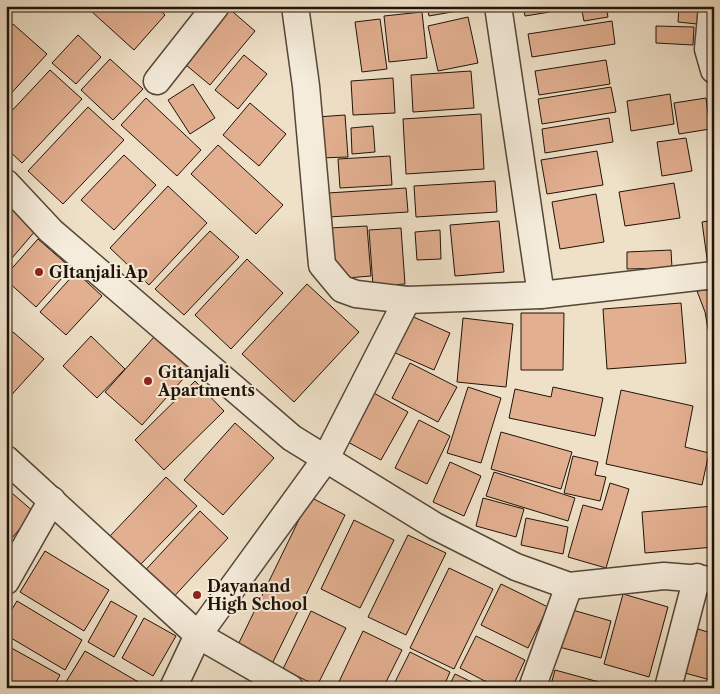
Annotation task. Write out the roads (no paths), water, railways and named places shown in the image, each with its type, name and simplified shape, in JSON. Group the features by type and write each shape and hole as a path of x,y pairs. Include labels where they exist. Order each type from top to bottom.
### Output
{"street":[{"path":"157,81 216,6"},
{"path":"296,6 306,86 322,265 342,290 356,294 408,300 541,295 714,275"},
{"path":"498,6 541,295"},
{"path":"712,6 708,49 714,70"},
{"path":"6,183 51,231 292,438 435,526 516,567 569,586 664,576 706,579 668,688"},
{"path":"174,688 198,635 325,460 408,300"},
{"path":"6,459 198,635 290,688"},
{"path":"6,580 52,500"},
{"path":"532,688 569,586"}],"place":[{"name":"GItanjali Ap","path":"39,272"},
{"name":"Gitanjali Apartments","path":"148,381"},
{"name":"Dayanand High School","path":"197,595"}]}
